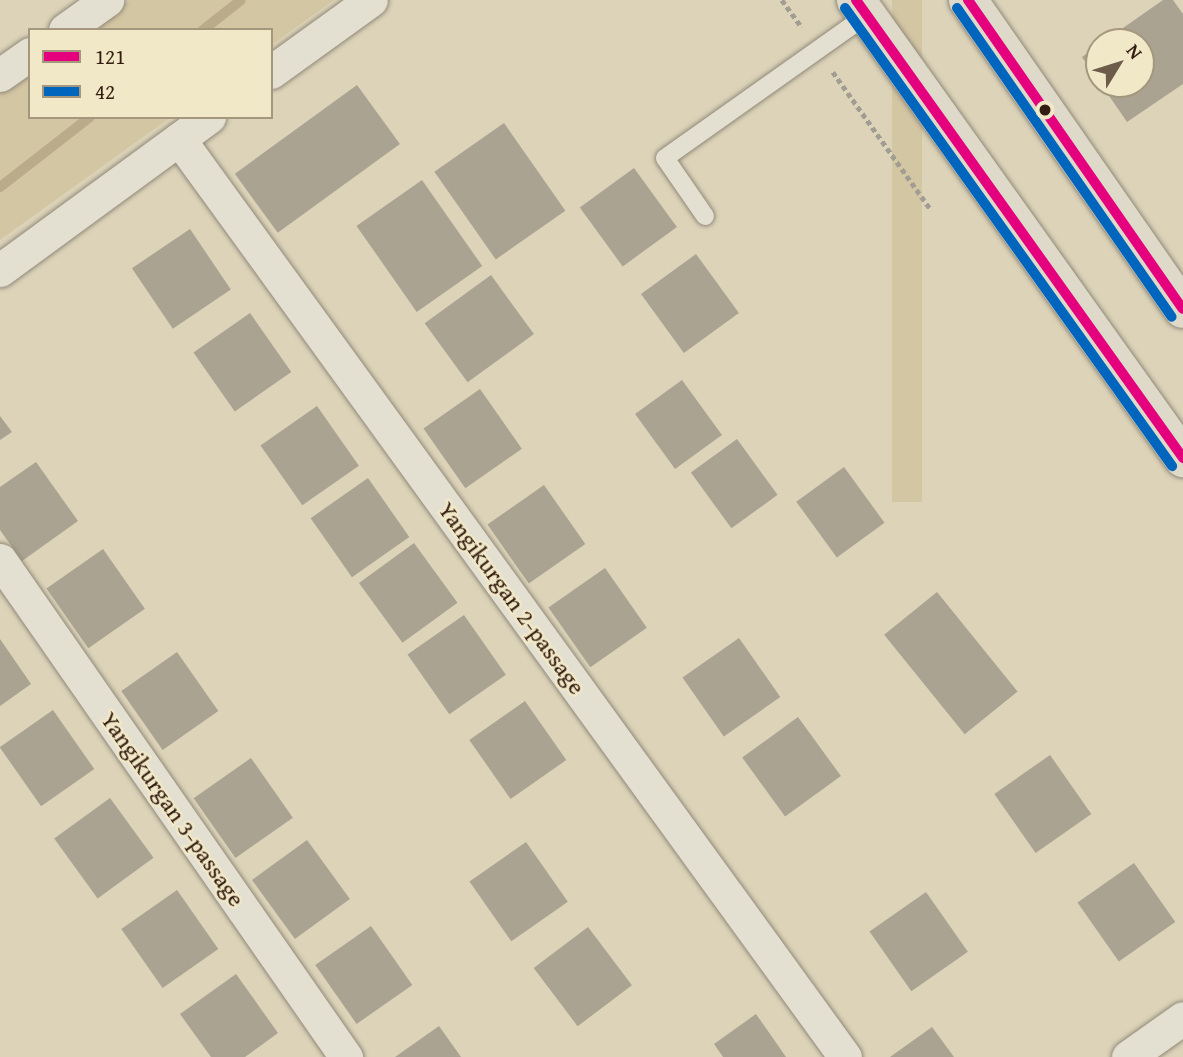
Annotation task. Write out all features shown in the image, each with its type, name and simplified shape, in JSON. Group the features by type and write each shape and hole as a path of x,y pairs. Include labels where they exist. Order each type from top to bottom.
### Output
{"highway":[{"path":"968,0 1183,310"},
{"path":"861,8 1183,458"}],"street":[{"path":"68,28 107,0"},
{"path":"273,71 371,0"},
{"path":"0,75 28,55"},
{"path":"0,270 206,119"},
{"name":"Yangikurgan 2-passage","path":"179,139 845,1057"},
{"name":"Yangikurgan 3-passage","path":"0,560 346,1057"},
{"path":"1128,1057 1183,1018"}],"lane":[{"path":"705,216 665,158 818,50 861,8"}],"path":[{"path":"782,0 931,210"}],"shaded area":[{"path":"130,0 334,0 273,44 273,28 92,28"},
{"path":"892,0 922,0 922,502 892,502"},
{"path":"28,73 28,119 168,119 0,240 0,93"}],"building":[{"path":"1163,0 1173,0 1183,14 1183,84 1127,122 1111,98 1155,98 1155,28 1123,28"},
{"path":"357,85 400,144 278,233 235,174"},
{"path":"504,123 565,211 496,259 434,172"},
{"path":"634,168 677,227 623,266 580,207"},
{"path":"422,180 482,266 417,312 356,226"},
{"path":"190,229 231,290 173,329 132,268"},
{"path":"696,254 739,313 684,353 641,294"},
{"path":"491,275 534,334 468,382 425,323"},
{"path":"250,313 291,372 235,412 193,353"},
{"path":"682,380 722,435 675,469 635,414"},
{"path":"480,389 522,449 465,488 423,429"},
{"path":"317,406 359,466 302,505 260,446"},
{"path":"0,416 12,432 0,440"},
{"path":"737,439 778,495 731,528 691,473"},
{"path":"36,462 78,521 22,561 0,530 0,487"},
{"path":"844,467 885,523 837,558 796,502"},
{"path":"368,478 409,537 352,577 311,518"},
{"path":"544,485 585,544 529,584 487,525"},
{"path":"414,543 457,603 402,643 359,583"},
{"path":"103,549 145,609 88,648 46,589"},
{"path":"605,568 647,628 590,667 548,608"},
{"path":"937,592 1018,691 965,734 884,635"},
{"path":"464,615 506,675 449,714 407,655"},
{"path":"739,638 780,697 724,737 682,678"},
{"path":"0,639 31,684 0,706"},
{"path":"177,652 218,711 163,750 121,691"},
{"path":"525,701 566,760 511,799 469,740"},
{"path":"53,710 94,769 41,806 0,747"},
{"path":"798,717 841,776 785,817 742,758"},
{"path":"1050,755 1091,814 1036,853 994,794"},
{"path":"251,758 293,818 236,858 194,798"},
{"path":"110,798 153,858 98,898 54,839"},
{"path":"307,840 350,899 295,939 252,880"},
{"path":"526,842 568,902 511,941 469,882"},
{"path":"1134,863 1175,922 1119,962 1077,903"},
{"path":"177,890 218,949 163,988 121,929"},
{"path":"926,892 968,952 911,991 869,932"},
{"path":"371,926 412,985 357,1024 315,965"},
{"path":"588,927 632,985 578,1026 534,968"},
{"path":"236,974 278,1033 245,1057 211,1057 180,1014"},
{"path":"756,1014 786,1057 723,1057 714,1044"},
{"path":"439,1026 461,1057 395,1057"},
{"path":"932,1027 954,1057 890,1057"}],"waterway":[{"path":"206,28 241,0"},
{"path":"0,187 87,119"}],"transit line":[{"name":"121","path":"856,0 1183,458"},
{"name":"121","path":"968,0 1183,309"},
{"name":"42","path":"845,8 1172,466"},
{"name":"42","path":"957,8 1172,317"}]}
